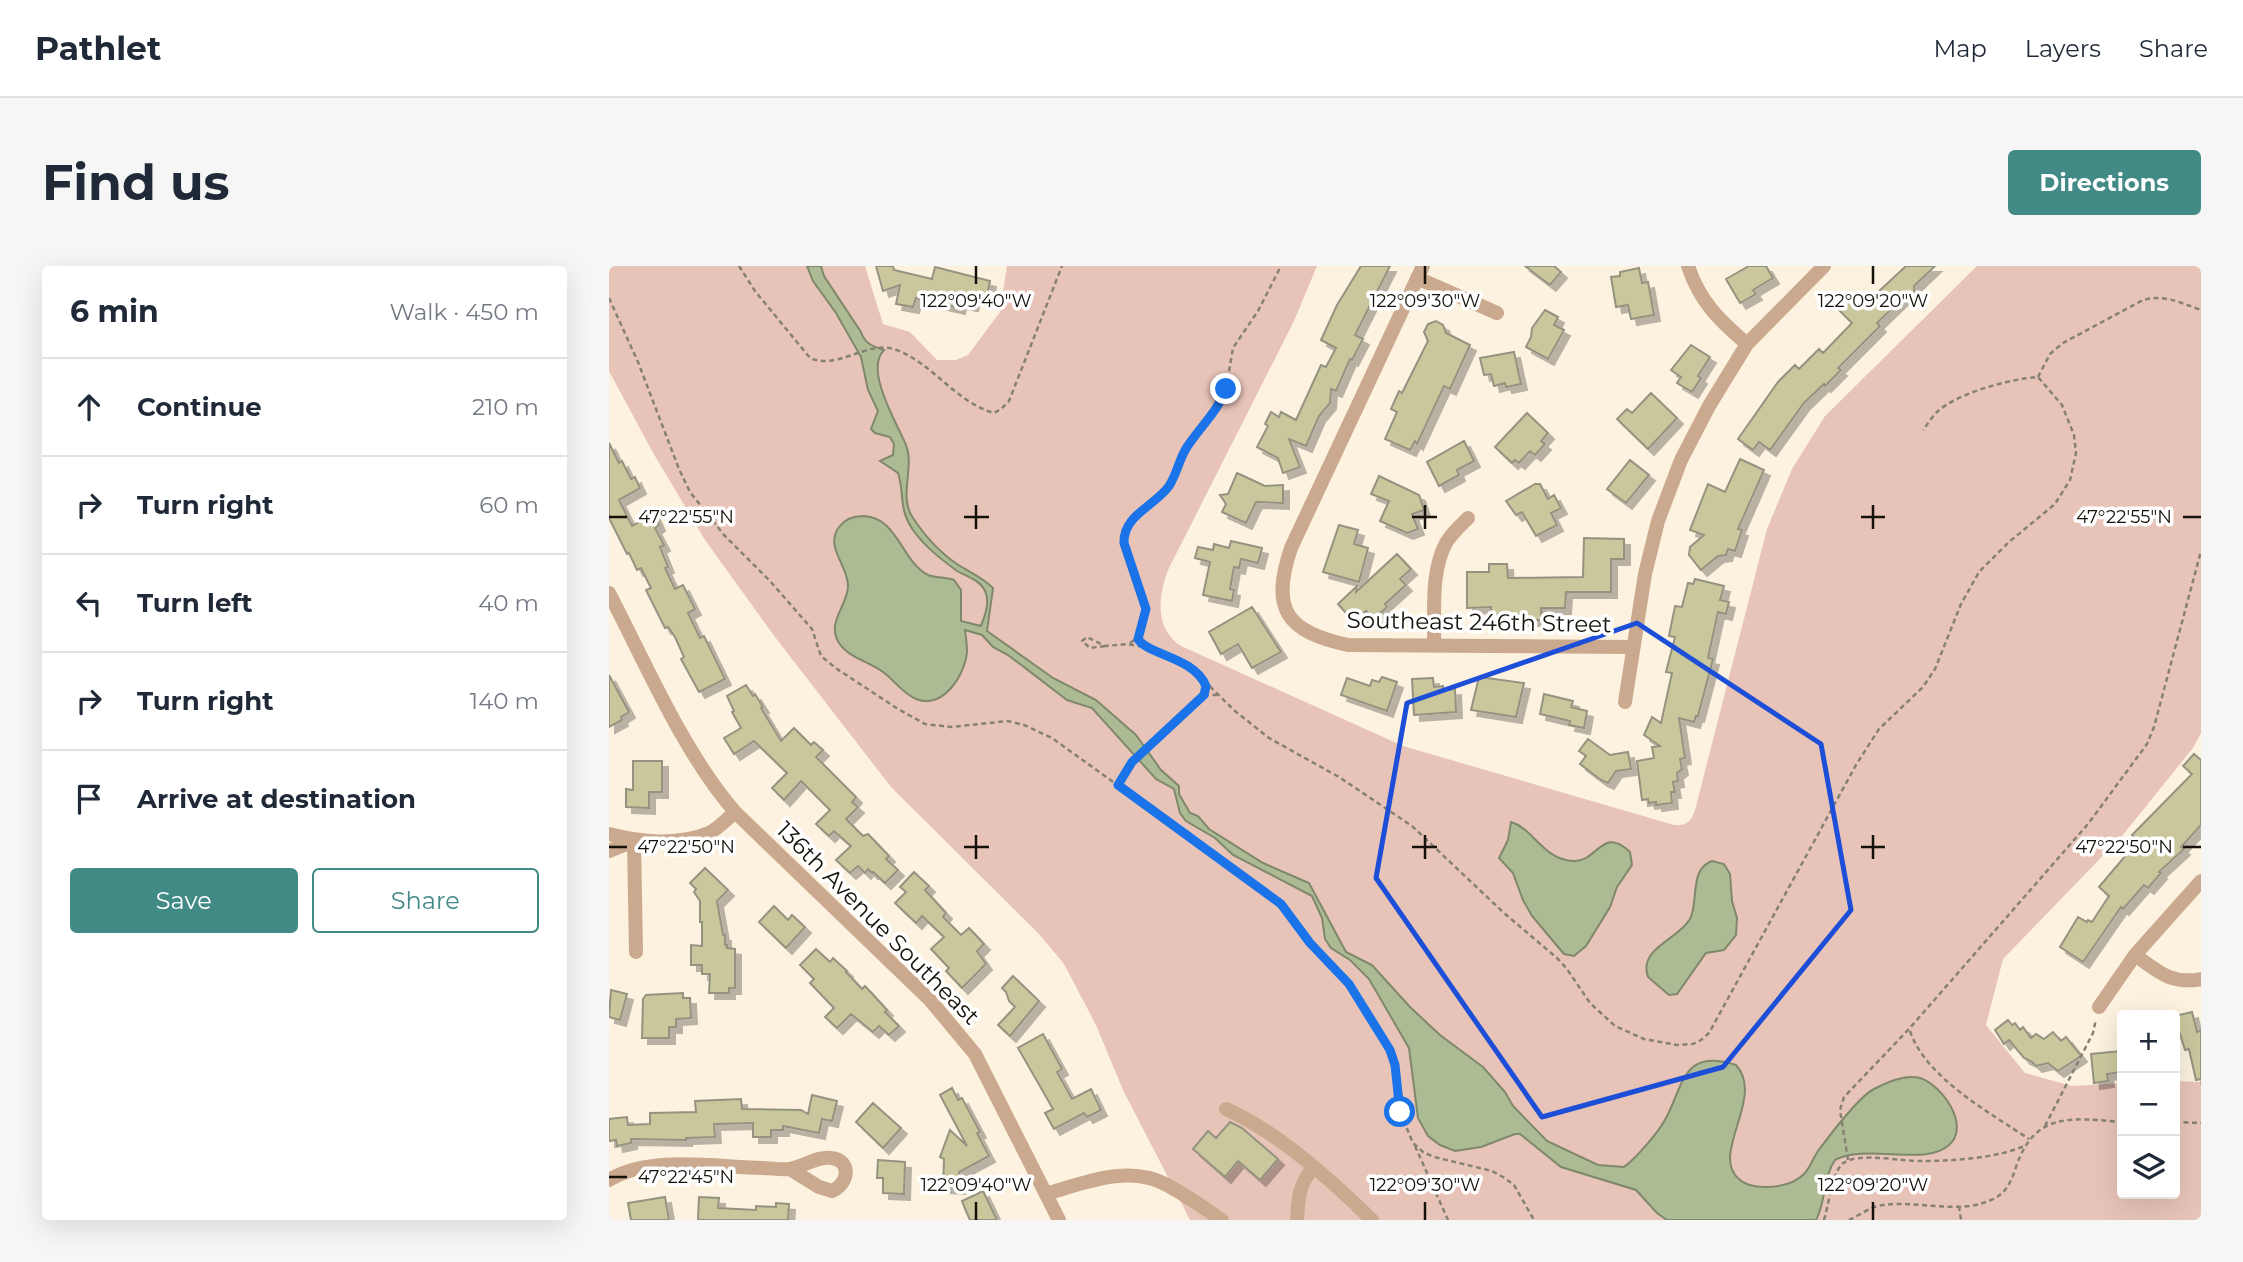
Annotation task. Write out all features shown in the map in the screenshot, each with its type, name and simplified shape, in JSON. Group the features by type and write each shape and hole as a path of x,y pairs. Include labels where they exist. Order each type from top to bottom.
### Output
{"street":[{"path":"1688,266 1696,289 1717,317 1747,344"},
{"path":"1625,702 1645,574 1658,521 1687,449 1709,406 1747,344 1824,266"},
{"path":"1420,272 1497,313"},
{"name":"Southeast 246th Street","path":"1420,272 1290,548 1281,589 1283,603 1291,618 1304,632 1319,639 1348,645 1633,647"},
{"path":"1434,646 1435,588 1439,558 1447,540 1468,518"},
{"name":"136th Avenue Southeast","path":"609,593 712,786 735,812 930,1000 975,1054 1059,1220"},
{"path":"609,834 633,841 665,841 701,835 711,832 735,812"},
{"path":"609,852 633,841"},
{"path":"633,841 636,952"},
{"path":"2099,1007 2135,955 2201,880"},
{"path":"2135,955 2165,977 2192,981 2201,979"},
{"path":"1226,1109 1248,1119 1313,1168 1324,1173 1372,1220"},
{"path":"609,1180 635,1169 660,1165 790,1169"},
{"path":"1297,1220 1303,1180 1313,1168"},
{"path":"1046,1194 1103,1177 1149,1177 1166,1184 1223,1220"}],"path":[{"path":"739,266 755,291 810,358 815,360 858,354 877,348 894,349 914,358 968,399 994,413 1009,401 1062,266"},
{"path":"1128,644 1138,635 1146,609 1124,543 1124,535 1132,520 1171,483 1187,447 1222,400 1233,348 1258,311 1281,266"},
{"path":"2038,377 2050,354 2063,342 2143,300 2156,296 2165,297 2201,310"},
{"path":"609,298 638,362 690,492 724,535 813,629 821,656 898,709 925,724 951,727 1008,721 1052,738 1281,904 1310,943 1349,984 1390,1050 1395,1065 1400,1112 1448,1220"},
{"path":"1923,430 1944,407 1987,387 2038,377"},
{"path":"1105,646 1087,637 1082,641 1090,648 1128,644 1172,656 1192,669 1269,738 1339,777 1413,828 1504,913 1557,958 1590,1003 1615,1026 1657,1042 1677,1045 1701,1040 1709,1033 1856,765 1879,729 1923,687 1935,669 1961,604 1979,572 2009,542 2055,504 2070,480 2076,453 2074,435 2062,405 2038,377"},
{"path":"1848,1160 1840,1104 1844,1097 1909,1029 2088,824 2147,744 2154,727 2201,551"},
{"path":"1138,635 1141,644 1146,647"},
{"path":"1118,785 1132,762 1204,695 1205,682"},
{"path":"1204,695 1218,695"},
{"path":"2045,1126 2093,1033 2099,1007"},
{"path":"1909,1029 1920,1053 1963,1096 2029,1139"},
{"path":"1849,1220 1884,1204 1959,1206 1984,1203 2007,1190 2025,1145 2045,1126 2074,1120 2117,1122"},
{"path":"2180,1122 2201,1123"},
{"path":"1413,1143 1434,1157 1492,1171 1503,1177 1514,1185 1534,1220"},
{"path":"1824,1220 1837,1169 1848,1160 1859,1158 1922,1161 2008,1153 2025,1145"},
{"path":"1959,1206 1961,1220"}],"highlighted area":[{"path":"1637,623 1821,744 1851,910 1723,1067 1542,1117 1376,878 1407,703"}],"shaded area":[{"path":"609,266 865,266 883,324 910,332 937,360 956,360 968,355 1000,312 1007,266 1317,266 1294,321 1169,568 1161,600 1162,621 1166,630 1181,646 1403,746 1678,825 1685,824 1692,818 1695,810 1767,529 1792,469 1825,416 1977,266 2201,266 2201,733 2193,748 2122,836 2003,959 1986,1025 2025,1073 2072,1086 2117,1083 2117,1199 2180,1199 2180,1081 2201,1082 2201,1220 1190,1220 1123,1090 1096,1025 1064,964 1040,935 891,787 775,637 705,540 652,451 609,371"},
{"path":"807,266 821,266 824,276 867,342 884,350 879,359 880,383 906,445 909,463 909,509 922,531 938,549 993,588 987,631 1053,678 1096,700 1136,735 1161,770 1179,786 1179,794 1190,813 1198,816 1209,829 1263,863 1309,883 1346,952 1372,965 1440,1035 1483,1067 1505,1092 1513,1106 1547,1141 1598,1165 1624,1167 1635,1158 1663,1124 1688,1072 1705,1061 1719,1061 1736,1065 1743,1078 1745,1093 1730,1156 1732,1169 1740,1180 1749,1185 1776,1186 1791,1183 1800,1177 1845,1117 1867,1093 1903,1078 1920,1078 1945,1097 1955,1117 1957,1128 1949,1145 1925,1154 1848,1155 1835,1160 1828,1174 1816,1220 1667,1220 1636,1190 1561,1167 1520,1134 1481,1147 1455,1151 1428,1136 1418,1118 1409,1048 1369,979 1350,960 1331,948 1325,939 1322,918 1312,896 1233,855 1215,838 1186,821 1180,813 1174,789 1156,779 1092,708 1067,700 1008,655 993,647 982,635 965,630 967,652 962,671 943,695 926,701 916,699 902,690 883,672 853,656 839,643 835,628 848,587 834,542 839,527 853,517 875,518 892,531 919,568 928,575 954,580 961,590 961,621 981,626 987,598 979,583 957,571 933,552 908,522 898,473 880,461 893,455 894,444 890,437 875,433 871,429 878,411 868,390 861,357 836,313 813,281"},
{"path":"1511,822 1519,825 1547,850 1564,860 1582,860 1606,843 1613,842 1630,852 1632,865 1617,887 1610,907 1586,946 1574,956 1564,954 1532,916 1513,873 1499,858 1508,840"},
{"path":"1712,861 1724,864 1730,874 1732,901 1737,918 1736,935 1724,950 1706,953 1677,994 1669,995 1648,977 1646,967 1654,951 1690,919 1697,878 1705,865"}],"building":[{"path":"876,266 893,266 894,270 932,279 935,267 990,281 986,301 974,298 972,305 960,303 959,308 916,298 913,307 896,304 900,285 883,291"},
{"path":"1361,266 1390,266 1355,335 1363,339 1352,360 1350,359 1336,391 1331,389 1330,403 1319,416 1306,446 1289,439 1300,467 1283,473 1278,458 1257,447 1268,426 1265,424 1271,412 1279,417 1281,412 1296,420 1321,365 1326,367 1336,348 1321,340 1337,305"},
{"path":"1525,266 1554,266 1561,272 1550,285"},
{"path":"1749,266 1766,266 1773,278 1753,290 1756,294 1740,303 1726,279"},
{"path":"1906,266 1935,266 1914,286 1915,298 1905,296 1877,323 1880,326 1838,368 1841,370 1804,403 1770,450 1759,442 1753,450 1738,439 1778,382 1795,365 1799,369 1819,349 1823,353 1852,323 1838,309 1850,297 1861,308"},
{"path":"1639,268 1642,283 1648,282 1654,315 1631,319 1628,305 1616,307 1611,277"},
{"path":"1545,310 1558,317 1554,325 1564,330 1548,359 1526,347 1532,328"},
{"path":"1436,321 1443,325 1446,333 1470,345 1450,389 1444,386 1417,444 1415,441 1410,450 1385,439 1397,412 1391,409 1428,341 1424,332 1428,324"},
{"path":"1691,345 1710,357 1692,392 1677,383 1681,377 1671,370"},
{"path":"1514,352 1521,384 1506,387 1505,383 1494,386 1491,374 1484,375 1480,358"},
{"path":"1651,393 1677,418 1648,449 1617,419 1627,409 1632,413"},
{"path":"1527,413 1548,433 1541,441 1545,444 1535,455 1530,451 1519,463 1515,460 1512,463 1495,447"},
{"path":"1464,441 1474,461 1457,470 1459,475 1439,486 1427,462"},
{"path":"609,443 619,463 622,461 631,479 635,477 640,488 619,500 632,526 654,514 659,525 655,528 664,545 660,547 668,567 665,568 675,589 683,585 695,609 688,613 700,638 704,636 725,679 699,692 681,659 684,657 675,637 668,627 665,628 646,590 651,588 641,568 637,570 609,518"},
{"path":"1740,459 1764,470 1738,529 1742,530 1735,551 1728,549 1726,555 1718,556 1701,570 1689,555 1690,547 1704,535 1690,530 1708,484 1725,492"},
{"path":"1630,460 1649,475 1626,503 1607,489"},
{"path":"1237,473 1265,486 1283,485 1283,503 1256,502 1246,523 1222,512 1226,504 1220,495 1228,494"},
{"path":"1379,476 1419,495 1424,510 1412,514 1418,529 1407,533 1380,521 1389,501 1371,494"},
{"path":"1535,484 1540,484 1548,499 1554,495 1561,508 1551,513 1557,525 1536,536 1522,512 1516,515 1506,501"},
{"path":"1339,525 1358,530 1354,544 1368,548 1359,582 1323,572"},
{"path":"1584,538 1624,539 1624,559 1611,559 1611,592 1566,592 1565,608 1541,608 1541,620 1520,620 1520,614 1491,614 1491,607 1467,608 1467,572 1489,572 1489,564 1507,564 1508,578 1583,577"},
{"path":"1231,541 1262,548 1258,563 1241,559 1239,568 1234,567 1230,589 1234,590 1232,601 1203,595 1210,562 1195,558 1198,547 1213,550 1214,544 1229,548"},
{"path":"1397,554 1411,569 1400,579 1406,585 1385,604 1387,607 1374,619 1366,611 1354,622 1338,604 1357,586 1356,592"},
{"path":"1695,579 1724,586 1720,600 1729,602 1726,614 1718,612 1708,658 1713,659 1698,716 1694,722 1679,718 1685,758 1680,759 1682,769 1677,773 1678,781 1673,782 1675,792 1671,792 1672,803 1656,805 1656,802 1649,803 1648,799 1642,800 1637,761 1654,758 1652,747 1660,746 1644,735 1652,717 1661,723 1672,673 1666,672 1675,637 1669,636 1675,606 1682,607 1688,583 1693,584"},
{"path":"1252,607 1281,652 1252,668 1238,644 1221,654 1209,632"},
{"path":"609,675 629,712 621,717 622,720 609,727"},
{"path":"1382,677 1397,682 1387,711 1341,695 1347,678 1370,686 1372,680 1379,682"},
{"path":"1479,677 1524,683 1516,717 1471,710"},
{"path":"1433,678 1434,687 1443,686 1443,690 1455,689 1456,712 1414,715 1412,679"},
{"path":"746,685 753,696 755,694 781,741 794,728 811,745 814,742 823,750 816,757 856,797 852,802 858,807 846,819 863,836 868,834 889,856 886,859 898,870 885,883 873,872 868,869 865,873 858,866 850,873 836,860 851,846 834,831 829,836 816,824 830,810 801,781 784,800 772,788 787,773 754,741 734,754 724,738 741,728 727,696"},
{"path":"1544,694 1573,701 1571,707 1587,711 1584,728 1569,725 1570,721 1540,714"},
{"path":"1588,739 1610,755 1628,752 1631,769 1616,771 1608,783 1601,780 1580,764 1586,756 1579,751"},
{"path":"2194,754 2201,760 2201,825 2181,847 2184,849 2159,872 2161,873 2148,888 2144,885 2123,909 2121,907 2083,962 2060,947 2078,917 2092,922 2109,896 2099,887 2138,841 2132,835 2192,774 2183,766"},
{"path":"633,761 662,761 662,792 649,792 649,808 626,807 626,789 633,790"},
{"path":"705,868 728,890 717,901 725,945 735,949 735,988 729,988 729,993 709,993 710,974 702,974 702,965 691,965 691,945 702,946 702,922 700,901 694,892 696,889 690,883"},
{"path":"914,872 929,886 925,890 946,913 943,917 961,935 969,928 984,944 977,951 986,964 962,988 946,971 949,968 931,949 944,937 922,916 916,923 895,903 906,892 900,887"},
{"path":"774,906 788,920 792,915 805,927 786,948 759,922"},
{"path":"816,949 830,962 833,958 862,989 865,986 899,1026 889,1035 879,1026 873,1032 851,1014 837,1028 825,1017 834,1008 810,983 814,979 800,965"},
{"path":"1013,976 1039,1001 1010,1036 998,1025 1015,1007 1002,988"},
{"path":"611,990 627,994 620,1020 609,1017"},
{"path":"683,993 683,998 690,998 691,1018 676,1019 676,1027 669,1027 669,1038 642,1038 643,999 646,995"},
{"path":"2192,1012 2197,1032 2201,1030 2201,1079 2196,1080 2189,1049 2185,1050 2180,1034 2180,1015"},
{"path":"2008,1020 2012,1025 2015,1023 2020,1030 2023,1027 2031,1038 2036,1034 2044,1039 2053,1032 2061,1041 2066,1037 2081,1056 2058,1071 2048,1063 2036,1066 2024,1058 2009,1040 2004,1044 1995,1030"},
{"path":"1043,1034 1062,1069 1057,1072 1072,1099 1091,1089 1101,1110 1087,1117 1084,1113 1054,1129 1045,1113 1053,1109 1018,1048"},
{"path":"2117,1051 2117,1073 2107,1074 2108,1081 2094,1083 2091,1054"},
{"path":"952,1088 958,1100 962,1098 989,1156 959,1172 959,1188 943,1187 944,1159 940,1157 950,1130 967,1146 940,1095"},
{"path":"812,1095 837,1101 832,1121 822,1119 819,1133 783,1126 783,1130 771,1130 771,1137 753,1137 753,1123 714,1124 715,1137 686,1140 631,1139 631,1143 617,1146 616,1140 609,1141 609,1119 627,1117 628,1125 650,1124 650,1113 696,1112 695,1101 741,1099 742,1109 801,1110 808,1114"},
{"path":"873,1103 901,1128 883,1148 856,1122"},
{"path":"1230,1122 1242,1128 1278,1159 1260,1180 1238,1161 1225,1177 1193,1149 1208,1131 1216,1138"},
{"path":"878,1160 905,1162 904,1194 883,1193 883,1178 877,1178"},
{"path":"983,1191 997,1220 970,1220 962,1201"},
{"path":"665,1197 669,1220 631,1220 628,1203"},
{"path":"699,1197 719,1198 718,1208 756,1210 756,1206 776,1207 776,1203 789,1204 788,1220 698,1220"}],"route":[{"path":"1226,389 1222,400 1187,447 1171,483 1132,520 1124,535 1124,543 1146,609 1138,639 1146,647 1172,656 1192,669 1203,679 1206,686 1204,695 1132,762 1118,785 1281,904 1310,943 1349,984 1390,1050 1395,1065 1400,1112"}]}
